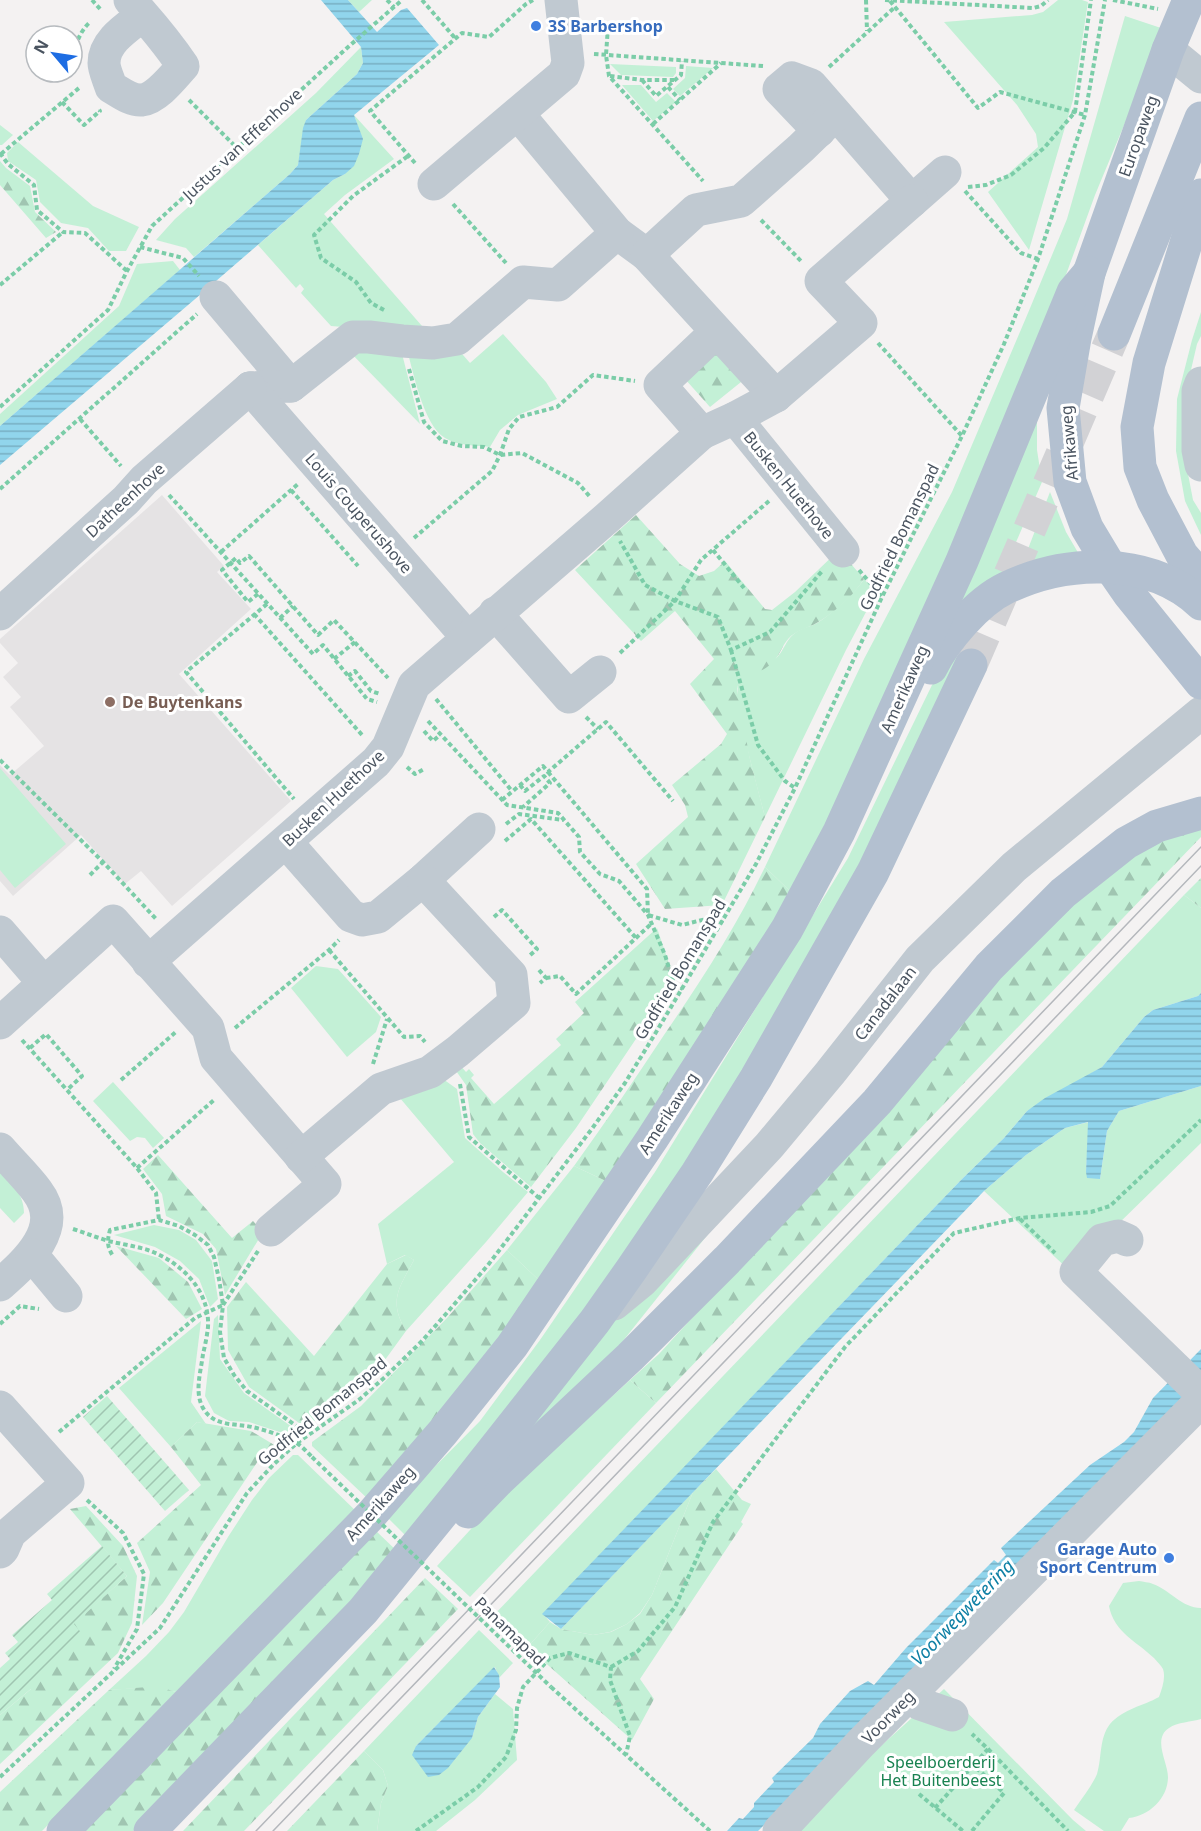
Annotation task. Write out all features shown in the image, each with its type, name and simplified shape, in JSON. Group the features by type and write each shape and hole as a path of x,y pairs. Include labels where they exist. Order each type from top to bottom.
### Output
{"main road":[{"name":"Europaweg","path":"1089,273 1168,50 1175,5"},
{"path":"1114,334 1201,118"},
{"path":"1198,593 1182,555 1153,500 1140,467 1137,427 1149,363 1195,226 1201,195"},
{"name":"Afrikaweg","path":"1089,273 1075,338 1064,408 1070,482 1087,528 1111,568 1201,683"},
{"name":"Amerikaweg","path":"63,1831 371,1515 478,1389 512,1346 658,1129 787,929 839,832 962,561 1073,292 1089,273"},
{"path":"839,832 872,784 933,664 950,638 970,614 1004,589 1044,574 1076,569 1111,568 1158,576 1198,593"},
{"path":"150,1831 363,1611 595,1321 632,1270 697,1173 756,1078 873,872 971,665"},
{"path":"363,1611 390,1595 499,1480 630,1357 727,1260 877,1102 989,967 1063,893 1126,843 1157,826 1193,815"}],"street":[{"path":"435,184 564,74 568,63 561,0"},
{"path":"125,9 171,48 183,66 170,81 157,93 143,100 129,98 111,87 104,64 125,9"},
{"path":"1168,50 1201,57"},
{"path":"1168,50 1201,77"},
{"path":"801,81 828,122 912,201"},
{"path":"518,114 617,233 647,255 776,396"},
{"path":"647,255 696,210 732,202 828,122"},
{"path":"861,323 821,281 912,201 953,180"},
{"path":"250,388 291,386 353,337 433,344 457,339 523,282 558,285 617,233"},
{"path":"216,297 291,386"},
{"name":"Busken Huethove","path":"148,962 381,757 413,700 468,638 495,613 607,518 702,433 776,396 861,323"},
{"path":"702,433 660,385 716,332"},
{"path":"1201,383 1198,391 1198,450 1201,465"},
{"name":"Louis Couperushove","path":"250,388 468,638"},
{"name":"Datheenhove","path":"0,614 126,501 145,480 250,388"},
{"name":"Busken Huethove","path":"735,418 843,551"},
{"path":"495,613 584,714 600,672"},
{"name":"Canadalaan","path":"595,1321 642,1281 770,1146 920,959 1014,867 1201,713"},
{"path":"286,842 351,916 362,920 378,917 483,834"},
{"path":"301,1157 381,1089 430,1072 443,1064 514,1003 511,975 423,880"},
{"path":"2,1021 112,921 208,1028 216,1058 325,1184 271,1230"},
{"path":"0,932 44,983"},
{"path":"0,1149 38,1192 44,1203 46,1219 42,1238 32,1255 0,1285"},
{"path":"1127,1240 1119,1236 1102,1240 1076,1272 1201,1393"},
{"path":"32,1255 57,1304"},
{"name":"Voorweg","path":"779,1831 861,1743 1201,1401"},
{"path":"0,1407 68,1483 10,1533 0,1552"},
{"path":"911,1694 920,1704 952,1715"}],"path":[{"path":"92,0 125,9"},
{"path":"387,0 394,7"},
{"name":"Justus van Effenhove","path":"0,407 108,310 152,226 402,0"},
{"path":"422,0 455,38"},
{"path":"370,111 462,33 489,37 526,4 534,0"},
{"path":"867,0 867,31"},
{"path":"887,0 1033,8 1041,6 1048,0"},
{"path":"887,0 978,108 1000,92 1085,115"},
{"path":"953,180 986,185 1011,175 1044,148 1075,112 1091,0"},
{"name":"Godfried Bomanspad","path":"0,1777 160,1628 247,1493 274,1464 297,1443 360,1399 422,1341 488,1265 625,1083 723,923 795,788 882,597 962,436 1004,344 1038,259 1085,115 1105,0"},
{"path":"1113,0 1175,5"},
{"path":"567,52 781,68 801,81 895,7"},
{"path":"608,27 606,56 609,76 653,124 732,202 821,281"},
{"path":"642,80 656,96 681,75 682,61"},
{"path":"653,124 721,63"},
{"path":"609,76 642,80 675,80"},
{"path":"170,81 237,148"},
{"path":"63,232 37,210 34,185 8,164 1,153 79,87"},
{"path":"668,87 680,100"},
{"path":"408,156 353,196 314,235 321,258 356,282 371,303 396,317 424,422 442,441 462,446 484,447 500,455 522,453 578,483 607,518 645,585 675,601 718,617 731,650 758,745 785,781 795,788"},
{"path":"953,180 1021,253 1038,259"},
{"path":"0,285 63,232 85,232 127,271"},
{"path":"140,247 183,258"},
{"path":"0,489 216,297"},
{"path":"861,323 962,436"},
{"path":"395,554 492,471 509,429 519,417 556,407 593,375 660,385"},
{"path":"80,419 221,552 313,654 323,645 368,699"},
{"path":"221,552 318,465"},
{"path":"600,672 675,601 701,560 789,484"},
{"path":"291,490 358,566"},
{"path":"713,550 744,588"},
{"path":"731,650 770,632 815,577 843,551 882,597"},
{"path":"258,594 248,602 222,570 236,558 240,563 249,556 318,635 334,620 413,700 512,791"},
{"path":"267,604 186,672 312,819"},
{"path":"280,618 293,606"},
{"path":"254,614 381,757"},
{"path":"334,659 355,642"},
{"path":"348,676 355,671 372,691 413,700 507,805 558,813 579,837 580,852 600,874 619,881 648,915 682,925 714,917 723,923"},
{"path":"548,772 584,714 606,722 673,801"},
{"path":"0,760 104,862 174,939"},
{"path":"502,800 543,766 647,888 648,915 651,924 665,955 674,984 683,989"},
{"path":"520,785 525,791 544,776 550,783 522,807"},
{"path":"564,820 519,814 483,834 496,848 531,819 636,938"},
{"path":"90,875 104,862"},
{"path":"212,1047 362,920"},
{"path":"546,978 560,976 576,994 651,924"},
{"path":"329,950 404,1036 420,1036 460,1084 469,1137 539,1198"},
{"path":"121,1080 196,1015"},
{"path":"381,1089 369,1076 388,1018"},
{"path":"2,1021 30,1048 137,1168 156,1193 159,1220"},
{"path":"30,1048 46,1034 82,1076 67,1090"},
{"path":"137,1168 236,1081"},
{"path":"416,1831 478,1787 506,1758 516,1730 517,1708 523,1687 550,1658 569,1653 611,1667 638,1651 675,1607 713,1522 845,1347 954,1233 1020,1218 1091,1212 1110,1206 1201,1120"},
{"path":"1020,1218 1076,1272"},
{"path":"46,1219 107,1240 148,1250 174,1262 198,1287 207,1314 208,1327 199,1382 199,1397 203,1409 219,1422 231,1426 250,1427 297,1443 302,1430 247,1391 224,1358 220,1332 223,1305 214,1257 208,1245 179,1226 159,1220 110,1230 107,1240 108,1248 113,1256"},
{"path":"38,1449 195,1318 223,1305 271,1230"},
{"path":"0,1324 20,1306 57,1304"},
{"name":"Panamapad","path":"297,1443 551,1687 710,1831"},
{"path":"68,1483 123,1533 144,1574 137,1629 110,1675"},
{"path":"611,1667 610,1680 630,1736 626,1755"},
{"path":"952,1715 1068,1831"},
{"path":"935,1808 988,1749"},
{"path":"972,1831 1004,1793 973,1765"},
{"path":"919,1794 963,1831"}],"shaded area":[{"name":"De Buytenkans","path":"162,495 224,566 217,572 251,609 179,674 291,801 172,906 141,871 125,884 81,835 13,896 0,881 0,765 10,775 44,746 10,707 21,697 3,677 18,663 0,643 0,639"}],"green space":[{"path":"348,0 372,0 359,12"},
{"path":"1058,0 1088,2 1073,100 1029,250 988,192 1038,147 1036,134 1017,105 944,22 1032,15 1043,12"},
{"path":"1125,16 1164,29 1095,195 1063,283 939,581 793,894 765,867 864,659 952,492 1028,313 1067,219"},
{"path":"361,47 363,63 357,74 306,120 298,165 290,174 194,257 186,248 156,240 175,219 316,93"},
{"path":"610,64 676,67 676,73 673,77 621,75"},
{"path":"686,66 713,68 680,96 673,89 685,78"},
{"path":"622,85 641,85 656,102 667,93 676,102 653,121"},
{"path":"354,115 394,159 345,195 324,214 429,334 331,326 301,293 304,289 300,284 296,288 258,245 333,180 345,174 358,126"},
{"path":"0,125 13,135 2,145 0,145"},
{"path":"18,142 93,206 139,227 126,251 109,251 88,228 61,223 40,202 36,180 8,161 7,153"},
{"path":"0,161 30,186 35,212 56,232 46,238 0,185"},
{"path":"173,261 180,270 0,426 0,414 119,306 137,264"},
{"path":"1201,312 1201,336 1197,344 1184,400 1184,453 1193,500 1201,513 1201,535 1185,501 1176,451 1177,399"},
{"path":"503,334 546,382 557,399 518,415 500,430 490,447 450,441 437,431 425,410 406,346 456,347 470,363"},
{"path":"400,346 420,424 348,350"},
{"path":"719,349 746,378 710,407 685,379"},
{"path":"1037,420 1037,450 1042,482 1001,577 952,617"},
{"path":"1050,492 1066,532 1080,556 1021,567"},
{"path":"636,515 680,564 699,576 714,571 725,561 765,609 772,610 795,592 839,550 864,579 850,597 832,612 817,623 791,636 772,664 739,681 737,689 742,718 765,817 722,905 665,909 636,864 688,817 685,805 672,785 721,744 727,734 690,684 714,659 675,611 641,641 575,570"},
{"path":"864,579 876,593 765,817 742,725 739,682 774,660 795,633 829,615"},
{"path":"973,630 919,748 813,960 671,1198 411,1541 386,1516 480,1421 540,1340 655,1172 848,858 932,685"},
{"path":"0,768 66,844 15,888 0,870"},
{"path":"1201,824 1201,837 656,1403 630,1380 659,1354 747,1258 1015,954 1123,858"},
{"path":"765,867 793,894 608,1182 574,1166 705,974 743,911"},
{"path":"1201,878 1201,908 1184,895"},
{"path":"1184,895 1201,908 1201,993 1198,996 1153,1010 1144,1017 1102,1067 1027,1111 1004,1138 543,1614 550,1622 525,1650 491,1618"},
{"path":"657,928 675,981 576,1128 531,1187 480,1143 473,1134 466,1085 454,1068 459,1064 466,1072 469,1069 474,1075 471,1078 494,1104 561,1045 556,1039 584,1013 575,1002"},
{"path":"316,966 338,969 381,1017 376,1032 347,1057 291,988"},
{"path":"443,1079 457,1089 465,1138 528,1192 406,1331 397,1303 400,1287 414,1260 405,1255 387,1264 378,1224 454,1162 394,1091"},
{"path":"113,1082 164,1138 153,1148 145,1138 137,1137 130,1141 93,1101"},
{"path":"1201,1086 1201,1143 1070,1271 984,1191 1026,1155 1065,1128 1089,1122 1086,1172 1100,1179 1107,1131 1119,1111"},
{"path":"158,1155 232,1238 253,1221 263,1232 225,1295 216,1249 203,1234 166,1216 162,1194 143,1169"},
{"path":"574,1166 608,1182 542,1283 507,1250"},
{"path":"0,1170 22,1200 24,1213 14,1223 0,1208"},
{"path":"728,1209 599,1371 463,1498 579,1354"},
{"path":"154,1225 179,1230 196,1240 212,1261 218,1299 210,1307 199,1279 180,1261 155,1247 114,1235"},
{"path":"116,1246 159,1258 188,1282 202,1309 186,1319"},
{"path":"507,1250 542,1283 369,1500 312,1446 312,1442 361,1406 447,1318"},
{"path":"406,1255 414,1260 400,1287 397,1303 406,1331 382,1364 306,1428 249,1387 228,1350 227,1307 246,1282 314,1356 387,1264"},
{"path":"218,1315 220,1359 244,1393 295,1429 289,1435 249,1422 229,1421 214,1413 205,1396 214,1319"},
{"path":"201,1321 191,1402 206,1424 197,1422 171,1447 119,1388"},
{"path":"630,1380 656,1403 470,1597 437,1566 493,1505"},
{"path":"107,1396 189,1490 165,1511 83,1417"},
{"path":"197,1422 251,1431 276,1446 258,1461 163,1603 142,1625 150,1572 137,1543 201,1485 171,1447"},
{"path":"293,1455 298,1455 358,1513 176,1692 151,1688 109,1690 169,1632 184,1612 252,1500 269,1478"},
{"path":"716,1469 742,1500 751,1504 741,1522 743,1524 640,1679 654,1699 632,1740 540,1658 525,1650 550,1622 561,1629 593,1635 611,1632 640,1614 652,1595 693,1492"},
{"path":"693,1492 652,1595 640,1613 627,1624 610,1632 593,1635 561,1629"},
{"path":"86,1506 123,1546 137,1576 132,1623 118,1653 0,1764 0,1715 31,1689 28,1684 83,1636 73,1624 127,1576 70,1509"},
{"path":"374,1529 400,1554 133,1831 82,1831"},
{"path":"102,1546 127,1576 74,1624 84,1636 29,1684 32,1688 0,1715 0,1668 10,1659 5,1653 18,1642 12,1635 52,1600 47,1594"},
{"path":"425,1578 458,1609 244,1831 183,1831"},
{"path":"1139,1581 1153,1584 1188,1605 1201,1608 1201,1719 1176,1724 1164,1733 1161,1744 1168,1777 1165,1792 1156,1805 1144,1814 1129,1818 1121,1831 1104,1831 1074,1810 1097,1774 1102,1742 1110,1724 1127,1711 1159,1697 1164,1679 1161,1666 1121,1629 1109,1606 1123,1583"},
{"path":"479,1630 513,1663 499,1678 495,1667 416,1746 472,1738 478,1717 495,1694 513,1709 517,1760 475,1800 436,1831 377,1831 381,1803 388,1786 383,1770 364,1751"},
{"path":"148,1687 176,1692 42,1831 0,1831 0,1792 109,1690"},
{"name":"Speelboerderij Het Buitenbeest","path":"944,1689 1086,1831 800,1831 873,1753"},
{"path":"364,1751 383,1770 388,1786 381,1803 377,1831 287,1831"}],"water":[{"path":"321,0 348,0 377,32 401,10 407,8 439,45 354,115 363,139 354,166 333,180 0,465 0,426 298,165 306,120 357,74 363,63 361,47"},
{"path":"1201,993 1201,1086 1119,1111 1107,1131 1100,1179 1087,1178 1088,1122 1065,1128 1026,1155 984,1191 561,1629 542,1614 1004,1138 1027,1111 1045,1098 1102,1067 1144,1017 1153,1010 1198,996"},
{"name":"Voorwegwetering","path":"1201,1349 1201,1381 901,1689 758,1831 727,1831 754,1807 754,1803 774,1782 772,1778 813,1738 820,1724 850,1691 868,1681 874,1685 906,1648 994,1560 998,1563 1006,1555 1001,1548 1090,1465 1124,1442 1134,1432 1153,1398"},
{"path":"494,1667 499,1675 500,1687 478,1717 472,1738 448,1768 439,1775 428,1777 412,1755 416,1746"}],"tunnel":[{"path":"971,665 1114,334"}],"tram line":[{"path":"256,1831 1201,847"},
{"path":"273,1831 1201,866"}],"place":[{"name":"3S Barbershop","path":"536,26"},
{"name":"De Buytenkans","path":"110,702"},
{"name":"Garage Auto Sport Centrum","path":"1169,1558"}]}
